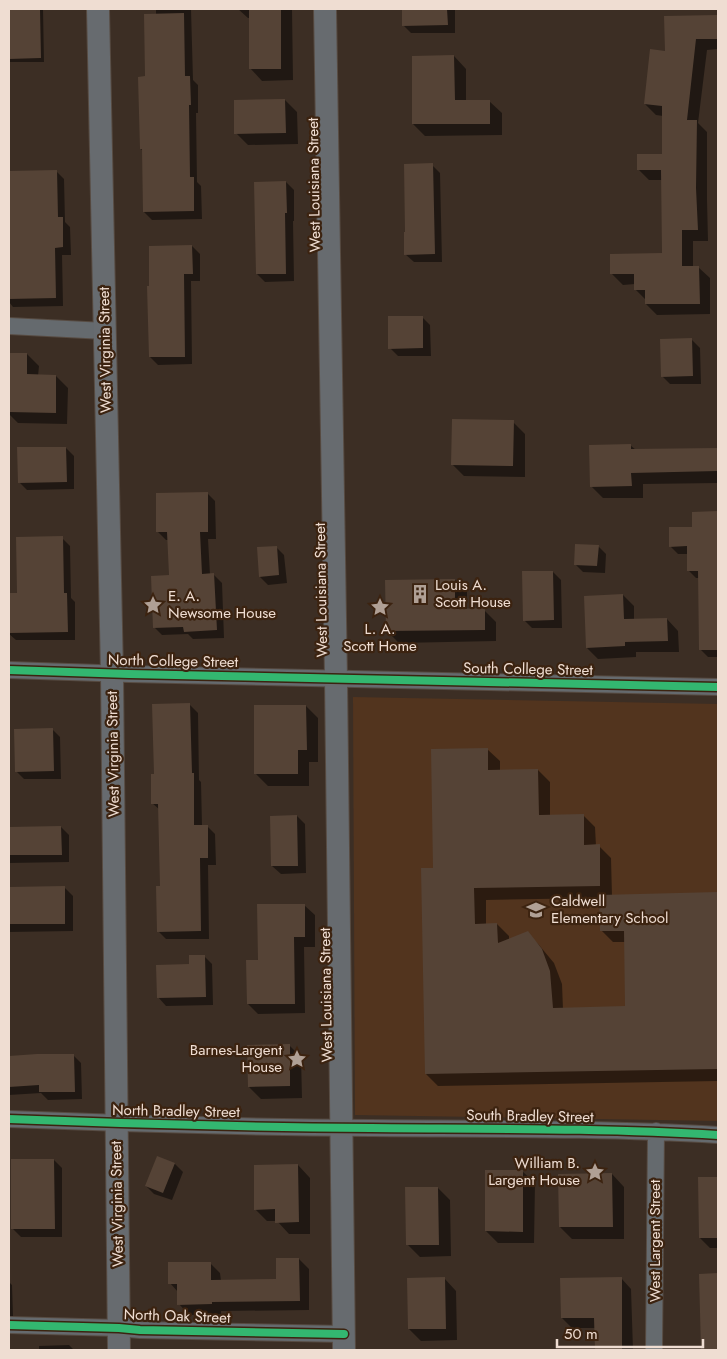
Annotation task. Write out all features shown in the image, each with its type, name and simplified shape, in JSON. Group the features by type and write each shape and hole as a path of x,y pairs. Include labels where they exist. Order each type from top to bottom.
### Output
{"main road":[{"name":"West Virginia Street","path":"98,9 112,674 119,1350"},
{"name":"West Louisiana Street","path":"324,9 336,679 344,1342"}],"street":[{"path":"9,326 105,331"},
{"name":"North College Street","path":"9,670 336,679"},
{"name":"South College Street","path":"336,679 718,687"},
{"name":"North Bradley Street","path":"9,1119 342,1128"},
{"name":"South Bradley Street","path":"342,1128 656,1131 718,1135"},
{"name":"West Largent Street","path":"654,1350 656,1131"},
{"name":"North Oak Street","path":"9,1325 119,1328 344,1342"}],"shaded area":[{"name":"Caldwell Elementary School","path":"353,697 718,704 718,1121 355,1115"}],"building":[{"path":"9,9 40,9 41,58 9,59"},
{"path":"249,9 281,9 281,69 249,69"},
{"path":"402,9 447,9 448,25 402,26"},
{"path":"184,13 185,76 190,76 190,177 194,177 194,211 143,212 138,77 145,76 144,14"},
{"path":"718,15 718,39 696,39 687,120 697,120 696,188 698,230 682,230 682,266 699,266 700,304 645,304 645,290 634,290 634,274 610,274 610,254 662,253 661,170 637,170 637,154 662,154 662,106 644,104 650,49 665,51 664,16"},
{"path":"454,55 455,100 490,100 490,124 412,124 412,56"},
{"path":"285,99 286,133 234,134 234,100"},
{"path":"433,163 435,254 404,255 404,164"},
{"path":"57,170 58,217 63,217 63,247 55,248 56,298 9,299 9,171"},
{"path":"286,181 286,274 256,274 254,182"},
{"path":"192,245 193,274 184,274 185,357 149,357 147,286 149,286 149,246"},
{"path":"388,316 423,316 423,348 388,349"},
{"path":"692,338 693,376 661,377 660,339"},
{"path":"9,353 27,353 27,374 56,375 56,413 9,412"},
{"path":"452,419 514,420 513,466 451,465"},
{"path":"631,444 631,449 718,448 718,471 631,473 632,486 590,487 589,445"},
{"path":"17,447 66,447 67,482 18,483"},
{"path":"208,492 208,532 200,532 202,574 214,573 217,630 184,632 183,627 153,628 151,576 169,575 167,532 156,532 156,493"},
{"path":"718,511 718,650 699,650 698,571 687,571 687,546 669,547 669,527 692,527 692,512"},
{"path":"63,536 64,593 67,593 68,632 9,633 9,593 17,593 16,537"},
{"path":"575,544 599,545 597,566 574,565"},
{"path":"277,546 279,575 259,577 257,547"},
{"path":"522,571 553,571 554,620 523,621"},
{"name":"Louis A. Scott House","path":"455,579 455,609 485,608 485,630 386,631 385,580"},
{"path":"623,594 624,619 667,618 668,641 625,642 625,646 586,648 584,596"},
{"path":"190,703 192,773 194,773 194,825 208,825 208,858 200,858 201,931 157,932 156,886 160,886 158,804 151,804 151,774 154,774 152,704"},
{"path":"254,705 306,705 307,750 298,750 298,774 254,774"},
{"path":"53,728 54,771 15,772 14,729"},
{"path":"488,748 488,770 538,769 539,815 584,814 584,845 600,844 600,886 474,888 475,924 497,923 498,943 528,931 542,949 550,971 553,1008 625,1006 624,931 600,931 599,895 718,892 718,1069 425,1074 421,868 433,868 431,749"},
{"path":"297,815 298,866 271,866 270,816"},
{"path":"61,826 62,855 9,855 9,827"},
{"path":"65,886 65,924 9,924 9,887"},
{"path":"257,904 305,904 305,937 294,937 295,1004 247,1004 246,960 258,960"},
{"path":"189,955 205,955 206,997 157,998 156,965 189,964"},
{"path":"290,1044 290,1086 248,1087 247,1045"},
{"path":"74,1054 75,1092 39,1092 39,1085 9,1087 9,1056"},
{"path":"157,1156 175,1163 163,1193 145,1186"},
{"path":"11,1159 54,1159 55,1229 11,1229"},
{"path":"298,1164 299,1222 275,1223 275,1209 254,1210 254,1165"},
{"path":"485,1170 523,1170 523,1232 485,1231"},
{"path":"612,1173 613,1227 559,1227 558,1174"},
{"path":"698,1177 718,1177 718,1238 699,1238"},
{"path":"405,1187 438,1187 439,1245 406,1245"},
{"path":"276,1258 299,1258 300,1301 212,1302 212,1304 177,1305 177,1284 168,1284 168,1262 211,1262 211,1280 276,1279"},
{"path":"718,1273 718,1350 701,1350 699,1274"},
{"path":"445,1277 446,1329 408,1329 407,1278"},
{"path":"622,1277 622,1350 595,1350 594,1318 561,1318 560,1278"}],"cycle path":[{"path":"9,670 718,687"},
{"path":"9,1119 326,1128 588,1130 718,1135"},
{"path":"9,1325 344,1334"}],"place":[{"name":"Louis A. Scott House","path":"420,594"},
{"name":"E. A. Newsome House","path":"153,605"},
{"name":"L. A. Scott Home","path":"380,607"},
{"name":"Caldwell Elementary School","path":"536,910"},
{"name":"Barnes-Largent House","path":"297,1059"},
{"name":"William B. Largent House","path":"595,1172"}]}
